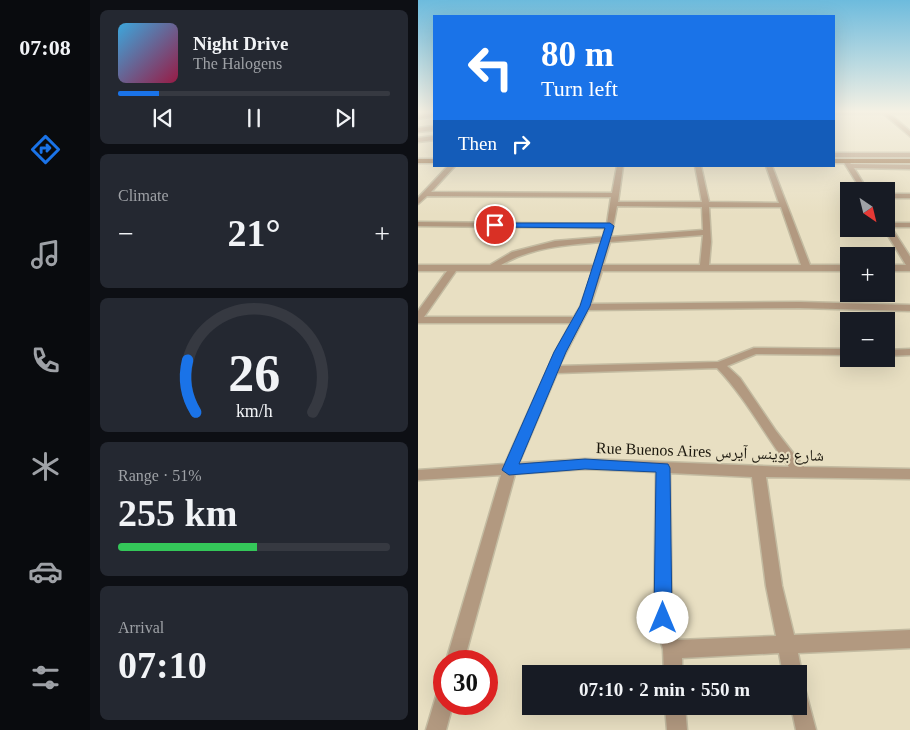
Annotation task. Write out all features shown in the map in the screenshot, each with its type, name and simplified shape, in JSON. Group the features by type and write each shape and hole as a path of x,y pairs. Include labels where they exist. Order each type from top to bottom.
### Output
{"main road":[{"path":"418,161 433,161"},
{"path":"835,161 848,164 910,161"}],"street":[{"path":"835,156 910,155"},
{"path":"848,164 910,167"},
{"path":"848,164 859,182"},
{"path":"418,202 451,167"},
{"path":"458,650 509,470 552,370 576,320 585,306 599,268 610,226 620,167"},
{"path":"698,167 703,184 708,246 704,267"},
{"path":"769,167 807,269"},
{"path":"426,194 615,199 705,205 784,205"},
{"path":"896,196 910,196"},
{"path":"418,224 610,226"},
{"path":"896,226 910,225"},
{"path":"492,267 515,254 558,243 707,232"},
{"path":"894,238 910,267 895,268"},
{"path":"418,268 840,268"},
{"path":"418,319 453,268"},
{"path":"585,306 800,305 910,308"},
{"path":"418,319 576,320"},
{"path":"552,370 720,366 754,351 840,352"},
{"path":"895,352 910,352"},
{"path":"720,366 736,381 771,434 801,473"},
{"name":"Rue Buenos Aires شارع بوينس آيرس","path":"418,475 585,464 758,472 910,474"},
{"path":"663,468 663,618 672,649 673,665"},
{"path":"758,472 774,586 791,665"},
{"path":"672,649 910,639"},
{"path":"436,730 440,715"},
{"path":"676,715 677,730"},
{"path":"802,715 806,730"}],"route":[{"path":"495,225 610,226 599,268 585,306 560,352 509,470 585,464 663,468 663,618"}]}
